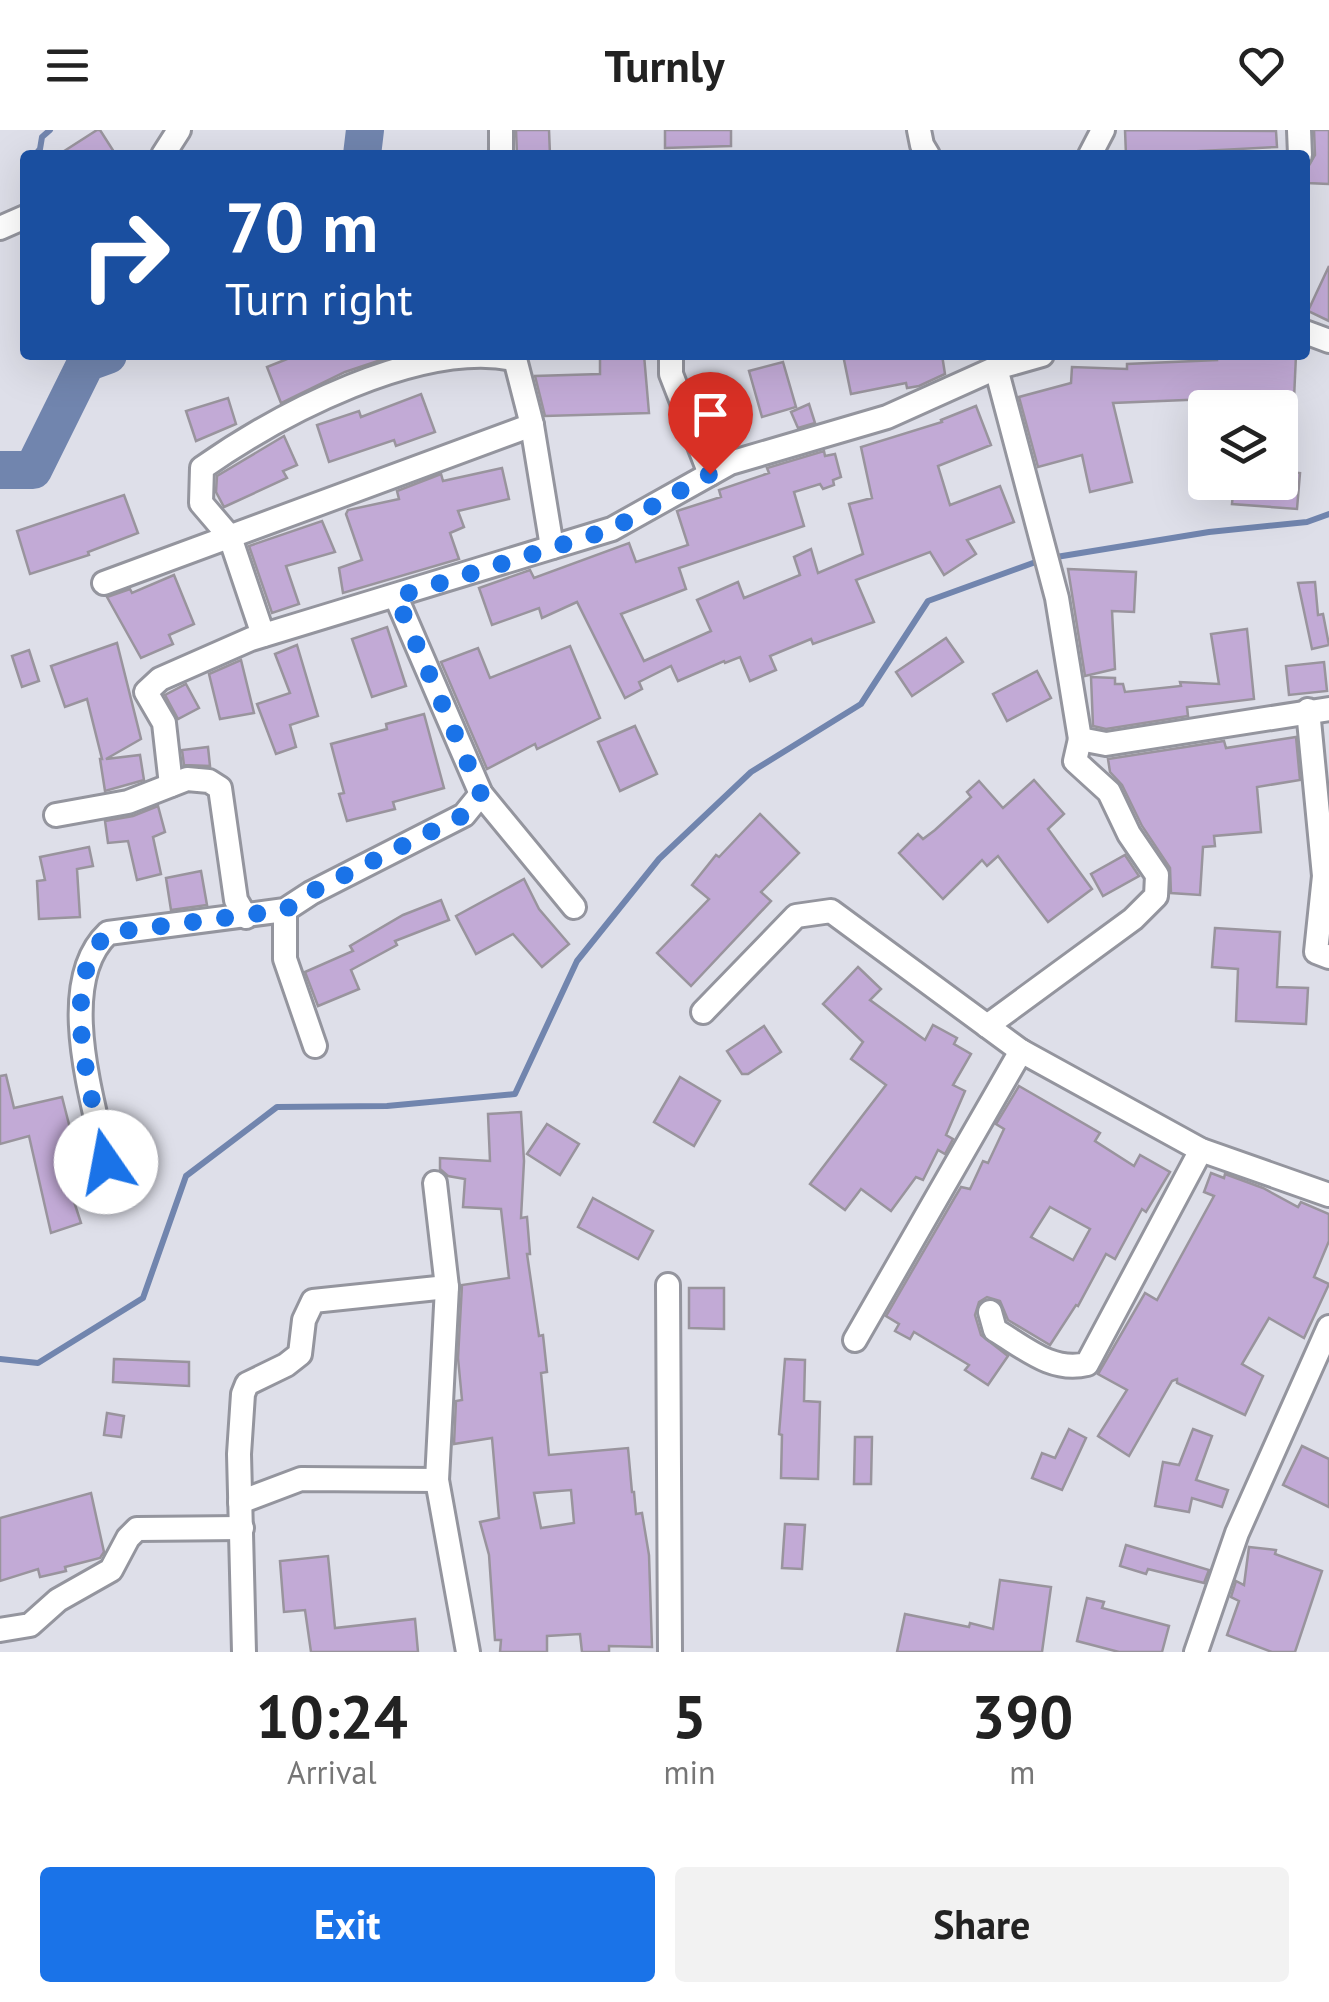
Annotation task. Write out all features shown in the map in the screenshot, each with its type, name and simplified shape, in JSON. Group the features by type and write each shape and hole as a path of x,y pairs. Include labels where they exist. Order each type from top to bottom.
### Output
{"street":[{"path":"1329,341 1329,353"},
{"path":"262,636 230,537 201,503 202,468 313,400 422,364 454,360"},
{"path":"515,360 532,425 552,547"},
{"path":"671,360 671,374 710,474"},
{"path":"171,785 164,723 146,692 160,680 262,636 612,529 730,463 887,418 996,368 1024,360"},
{"path":"987,1026 1133,919 1156,896 1156,874 1109,792 1075,761 1080,739 1057,598 996,368"},
{"path":"104,583 532,425"},
{"path":"396,597 481,794 574,908"},
{"path":"1080,739 1106,744 1318,710 1324,876 1316,952 1329,957"},
{"path":"56,815 128,802 188,779 209,781 220,788 236,900 246,917"},
{"path":"106,1162 87,1072 80,1002 86,964 95,945 108,933 285,910 311,892 464,815 481,794"},
{"path":"285,910 285,959 315,1046"},
{"path":"703,1012 796,916 830,910 1020,1051 1202,1150 1329,1194"},
{"path":"855,1340 1020,1051"},
{"path":"990,1312 995,1330 1050,1364 1087,1364 1202,1150"},
{"path":"435,1183 447,1286 437,1480 468,1652"},
{"path":"668,1285 670,1652"},
{"path":"244,1652 239,1454 247,1384 286,1366 300,1354 304,1320 313,1301 447,1286"},
{"path":"1196,1652 1237,1533 1329,1327"},
{"path":"240,1502 301,1479 437,1480"},
{"path":"0,1630 30,1625 58,1600 111,1570 137,1529 242,1528"}],"building":[{"path":"100,130 113,150 66,150"},
{"path":"516,130 549,130 550,150 517,150"},
{"path":"665,130 731,130 731,146 665,148"},
{"path":"1125,130 1276,131 1277,147 1126,150"},
{"path":"1314,130 1329,130 1329,184 1310,183 1310,164 1315,155"},
{"path":"1329,266 1329,321 1310,312"},
{"path":"284,360 381,360 345,372 281,403 267,367"},
{"path":"600,360 644,360 649,413 545,416 535,376 600,374"},
{"path":"844,360 943,360 945,374 919,386 907,388 906,383 851,394"},
{"path":"1296,360 1294,390 1188,390 1188,400 1113,403 1132,482 1090,492 1082,455 1038,467 1019,397 1071,383 1072,367 1127,369 1127,364"},
{"path":"783,362 796,407 762,417 749,371"},
{"path":"421,394 435,432 396,446 394,440 329,462 317,425 359,411 361,417"},
{"path":"228,398 236,424 196,441 186,411"},
{"path":"809,404 815,423 798,428 791,412"},
{"path":"976,406 991,445 938,466 950,505 1000,486 1014,522 967,540 976,554 944,575 930,552 856,580 874,622 813,644 811,639 770,656 776,670 750,681 740,657 678,681 671,666 639,682 642,689 625,698 577,602 542,618 539,608 492,625 479,588 530,570 534,578 629,543 636,562 688,545 677,511 721,497 719,490 769,473 767,468 824,451 825,456 835,454 841,477 833,480 834,485 823,489 820,484 794,492 804,526 679,568 686,589 621,614 644,661 711,631 697,600 738,582 744,598 800,575 794,557 811,549 818,573 863,554 849,504 872,498 861,447 942,422"},
{"path":"284,436 297,465 283,471 287,478 224,507 216,492 217,476"},
{"path":"502,468 509,499 458,511 464,527 450,533 459,559 343,593 339,568 362,560 346,514 348,510 399,499 397,491 441,474 443,481"},
{"path":"124,495 138,533 88,552 89,555 30,574 17,531"},
{"path":"1232,500 1298,500 1297,509 1232,504"},
{"path":"322,521 335,552 286,566 299,604 272,613 249,546"},
{"path":"1068,569 1136,572 1134,612 1112,611 1115,669 1085,676"},
{"path":"174,575 194,624 169,635 173,644 141,658 107,597 130,589 132,593"},
{"path":"1315,582 1318,615 1323,614 1329,645 1312,649 1298,583"},
{"path":"387,627 406,686 372,697 352,639"},
{"path":"1247,629 1254,699 1187,707 1188,716 1106,729 1093,726 1091,677 1115,678 1115,684 1123,684 1125,692 1181,686 1180,682 1219,684 1211,634"},
{"path":"946,638 963,662 912,696 896,672"},
{"path":"117,643 141,739 106,759 140,755 144,780 105,791 102,759 87,699 65,707 51,666"},
{"path":"297,645 318,716 290,725 296,747 276,754 257,704 290,693 275,654"},
{"path":"570,646 600,718 537,749 535,744 487,769 441,662 478,648 490,678"},
{"path":"29,650 39,681 22,687 12,656"},
{"path":"241,660 254,713 220,719 209,674"},
{"path":"1324,662 1327,691 1289,695 1286,666"},
{"path":"1037,671 1051,698 1007,721 993,694"},
{"path":"186,684 199,708 178,719 165,695"},
{"path":"424,714 444,788 393,802 395,809 347,821 331,744"},
{"path":"635,726 657,774 620,791 598,742"},
{"path":"1296,737 1300,780 1257,787 1261,832 1214,836 1215,846 1203,847 1200,895 1171,893 1170,868 1142,826 1122,785 1110,772 1108,759 1224,741 1226,748"},
{"path":"208,747 210,766 184,765 182,750"},
{"path":"1034,780 1064,814 1048,829 1092,889 1048,922 998,856 987,866 982,860 943,899 899,853 918,834 923,839 935,830 971,797 967,792 979,781 1003,808"},
{"path":"158,806 165,832 153,837 161,874 137,880 128,841 108,843 105,821"},
{"path":"760,814 799,853 761,892 771,901 691,986 657,953 709,899 692,885 716,855 719,857"},
{"path":"89,847 93,866 77,869 80,917 39,919 37,881 45,880 40,857"},
{"path":"1125,855 1139,876 1103,896 1091,874"},
{"path":"201,871 207,905 171,910 166,878"},
{"path":"524,879 539,909 569,944 542,967 513,934 476,954 456,916"},
{"path":"441,900 449,920 395,941 397,945 351,970 359,989 318,1006 305,972 353,951 350,946 403,915"},
{"path":"1215,928 1280,932 1277,987 1308,988 1306,1024 1236,1021 1238,969 1212,967"},
{"path":"858,967 881,989 870,1000 925,1040 933,1025 957,1038 954,1044 971,1054 953,1085 965,1091 946,1135 953,1139 945,1154 938,1150 923,1180 916,1177 891,1211 861,1189 845,1210 810,1184 886,1085 851,1059 863,1042 823,1004"},
{"path":"764,1026 781,1052 742,1074 727,1051"},
{"path":"6,1075 14,1108 62,1097 83,1179 68,1183 81,1223 51,1233 29,1136 0,1144 0,1076"},
{"path":"680,1077 720,1101 694,1146 654,1122"},
{"path":"1019,1086 1100,1133 1095,1141 1134,1166 1140,1155 1170,1172 1146,1212 1142,1209 1115,1259 1106,1254 1078,1306 1050,1345 1008,1320 1000,1301 987,1297 979,1302 975,1315 981,1335 1008,1356 988,1385 965,1370 969,1365 914,1332 910,1339 895,1331 899,1324 886,1316 961,1187 970,1189 983,1161 988,1163 1004,1129 996,1124","holes":["1050,1207 1090,1229 1073,1260 1031,1237"]},
{"path":"521,1112 521,1218 527,1217 527,1254 539,1336 543,1335 547,1372 541,1373 549,1455 628,1448 636,1514 642,1513 649,1555 652,1647 609,1646 609,1652 582,1652 580,1634 547,1636 547,1652 500,1652 501,1640 495,1640 489,1555 480,1522 499,1518 492,1438 454,1444 456,1401 462,1400 458,1358 462,1285 509,1278 501,1209 463,1207 465,1179 448,1176 440,1169 440,1158 490,1161 488,1114","holes":["571,1490 574,1523 541,1528 534,1493"]},
{"path":"547,1124 579,1144 560,1175 527,1154"},
{"path":"1211,1173 1224,1178 1225,1174 1298,1207 1301,1202 1329,1214 1329,1241 1314,1277 1329,1284 1304,1338 1269,1318 1242,1364 1263,1376 1245,1415 1177,1383 1177,1379 1172,1381 1129,1456 1098,1436 1127,1390 1098,1374 1145,1293 1157,1300 1214,1196 1204,1192"},
{"path":"593,1198 653,1231 638,1259 578,1227"},
{"path":"689,1288 724,1288 724,1329 689,1328"},
{"path":"114,1359 189,1362 189,1386 113,1382"},
{"path":"785,1359 805,1360 804,1401 820,1402 818,1479 781,1478 779,1434"},
{"path":"107,1413 124,1416 121,1437 104,1435"},
{"path":"1069,1429 1086,1438 1062,1490 1032,1478 1042,1453 1055,1458"},
{"path":"1193,1429 1212,1436 1196,1480 1228,1490 1222,1507 1192,1498 1189,1512 1155,1506 1163,1462 1179,1465"},
{"path":"855,1437 872,1437 871,1484 854,1484"},
{"path":"1302,1446 1329,1459 1329,1507 1283,1485"},
{"path":"91,1493 104,1552 100,1558 40,1577 38,1569 0,1581 0,1518"},
{"path":"785,1524 805,1525 802,1569 782,1568"},
{"path":"1126,1545 1209,1570 1204,1583 1120,1566"},
{"path":"1249,1547 1276,1550 1275,1554 1322,1571 1295,1652 1272,1652 1227,1635 1239,1601 1231,1597 1236,1581 1244,1585"},
{"path":"328,1556 335,1628 415,1619 418,1652 311,1652 305,1610 284,1612 280,1561"},
{"path":"1000,1580 1051,1587 1042,1652 897,1652 905,1614 993,1629"},
{"path":"1087,1598 1104,1602 1102,1608 1169,1626 1162,1652 1119,1652 1077,1641"}],"waterway":[{"path":"39,150 42,137 50,130"},
{"path":"363,150 365,130"},
{"path":"82,360 86,363"},
{"path":"0,470 33,470 86,363 94,360"},
{"path":"0,1359 38,1363 143,1298 186,1176 277,1107 387,1106 515,1094 577,961 659,859 751,772 861,704 928,601 1044,559 1209,532 1307,522 1329,514"}],"route":[{"path":"106,1162 87,1072 80,1002 86,964 95,945 108,933 285,910 311,892 464,815 481,794 396,597 612,529 710,474"}]}
